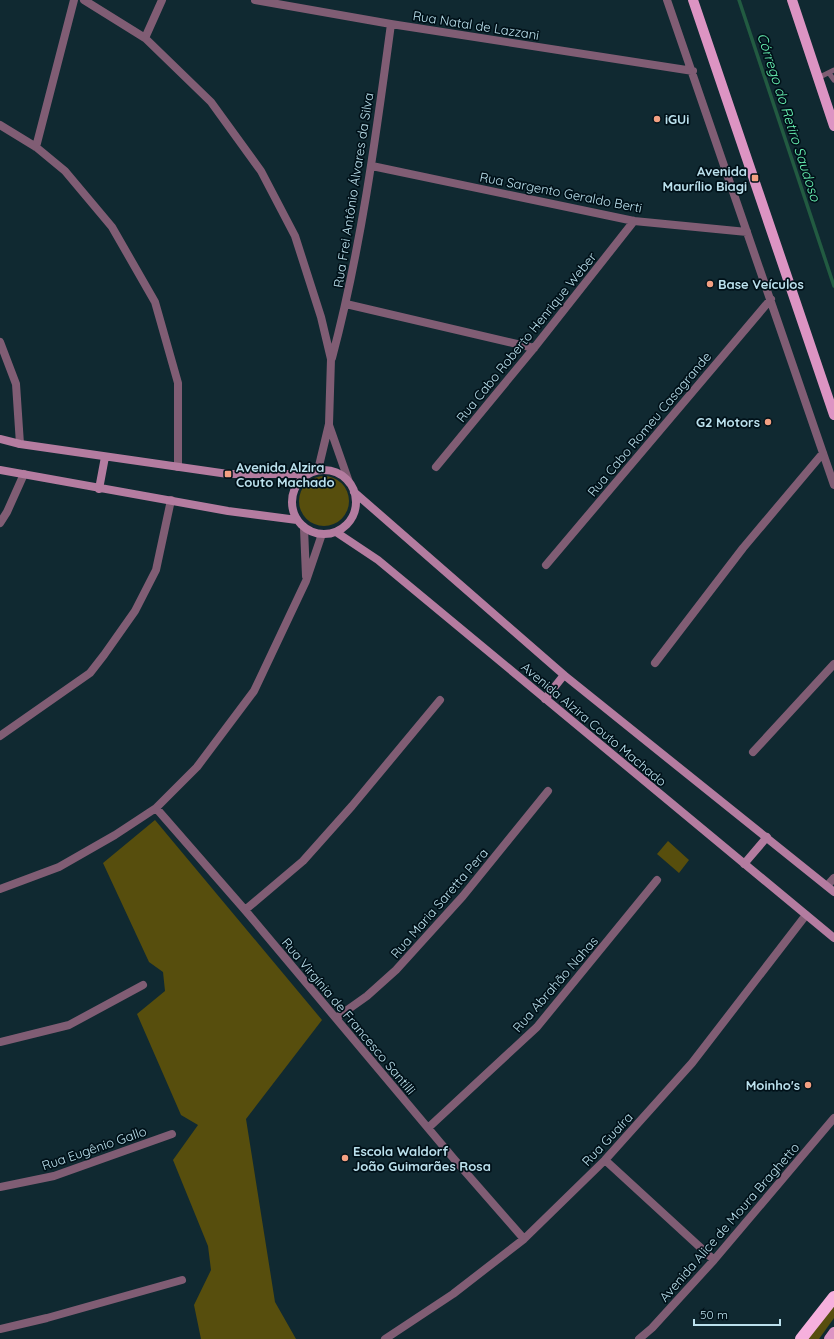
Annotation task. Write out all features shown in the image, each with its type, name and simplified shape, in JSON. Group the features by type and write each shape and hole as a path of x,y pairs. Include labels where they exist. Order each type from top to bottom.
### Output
{"highway":[{"path":"801,1339 834,1297"}],"main road":[{"path":"693,0 834,415"},
{"path":"792,0 834,126"},
{"path":"829,1339 834,1332"}],"street":[{"path":"36,147 74,0"},
{"path":"84,0 145,38 211,102 261,171 295,236 321,317 332,359 329,424 318,470"},
{"path":"145,38 162,0"},
{"name":"Rua Natal de Lazzani","path":"255,0 391,24 693,71"},
{"path":"668,0 834,485"},
{"name":"Rua Frei Antônio Álvares da Silva","path":"332,359 346,304 372,166 391,24"},
{"path":"0,126 36,147 65,171 112,227 154,302 178,383 178,467"},
{"name":"Rua Sargento Geraldo Berti","path":"372,166 634,221 747,232"},
{"name":"Rua Cabo Roberto Henrique Weber","path":"436,467 534,348 634,221"},
{"name":"Rua Cabo Romeu Casagrande","path":"546,565 771,299"},
{"path":"346,304 534,348"},
{"path":"0,342 16,384 20,444"},
{"path":"307,474 298,483 292,495 292,508 297,520 304,528 322,534 336,532 350,520 356,502 354,492 348,482 329,424"},
{"path":"0,439 20,444 228,474 307,474 318,470 335,472 348,482"},
{"path":"655,663 742,548 823,453"},
{"path":"99,489 105,457"},
{"path":"0,470 228,511 297,520"},
{"path":"0,523 7,512 24,474"},
{"name":"Avenida Alzira Couto Machado","path":"354,492 564,675 834,892"},
{"path":"0,736 90,673 104,655 135,611 156,570 171,500"},
{"path":"304,528 306,581"},
{"name":"Avenida Alzira Couto Machado","path":"336,532 378,560 834,938"},
{"path":"0,889 58,866 116,835 156,808 197,767 254,691 306,581 322,534"},
{"path":"753,752 834,664"},
{"path":"545,699 564,675"},
{"path":"246,910 303,861 352,806 440,700"},
{"name":"Rua Maria Saretta Pera","path":"336,1018 367,996 396,970 463,896 548,791"},
{"name":"Rua Virgínia de Francesco Santilli","path":"156,808 246,910 428,1128 524,1239"},
{"path":"744,864 767,837"},
{"path":"827,886 834,878"},
{"name":"Rua Abrahão Nahas","path":"428,1128 537,1027 657,880"},
{"name":"Rua Guaíra","path":"385,1339 453,1294 524,1239 605,1160 692,1063 806,915"},
{"path":"0,1042 69,1025 143,986"},
{"name":"Avenida Alice de Moura Braghetto","path":"639,1339 652,1328 714,1260 834,1118"},
{"name":"Rua Eugênio Gallo","path":"0,1187 54,1176 172,1134"},
{"path":"605,1160 714,1260"},
{"path":"0,1329 47,1318 182,1280"}],"lane":[{"path":"818,78 831,71 834,80"}],"shaded area":[{"path":"319,476 329,476 342,483 349,496 349,506 342,519 329,526 319,526 310,522 303,515 299,506 299,496 303,487 310,480"},
{"path":"155,820 322,1020 246,1119 275,1302 296,1339 201,1339 194,1305 211,1270 208,1246 173,1160 198,1125 181,1115 137,1014 165,991 163,972 149,962 103,863"},
{"path":"668,841 689,860 679,873 657,854"},
{"path":"834,1302 834,1318 819,1339 804,1339"}],"waterway":[{"name":"Córrego do Retiro Saudoso","path":"739,0 834,286"}],"place":[{"name":"iGUi","path":"657,119"},
{"name":"Avenida Maurílio Biagi","path":"755,178"},
{"name":"Base Veículos","path":"710,284"},
{"name":"G2 Motors","path":"768,422"},
{"name":"Avenida Alzira Couto Machado","path":"228,474"},
{"name":"Moinho's","path":"808,1085"},
{"name":"Escola Waldorf João Guimarães Rosa","path":"345,1158"}]}
